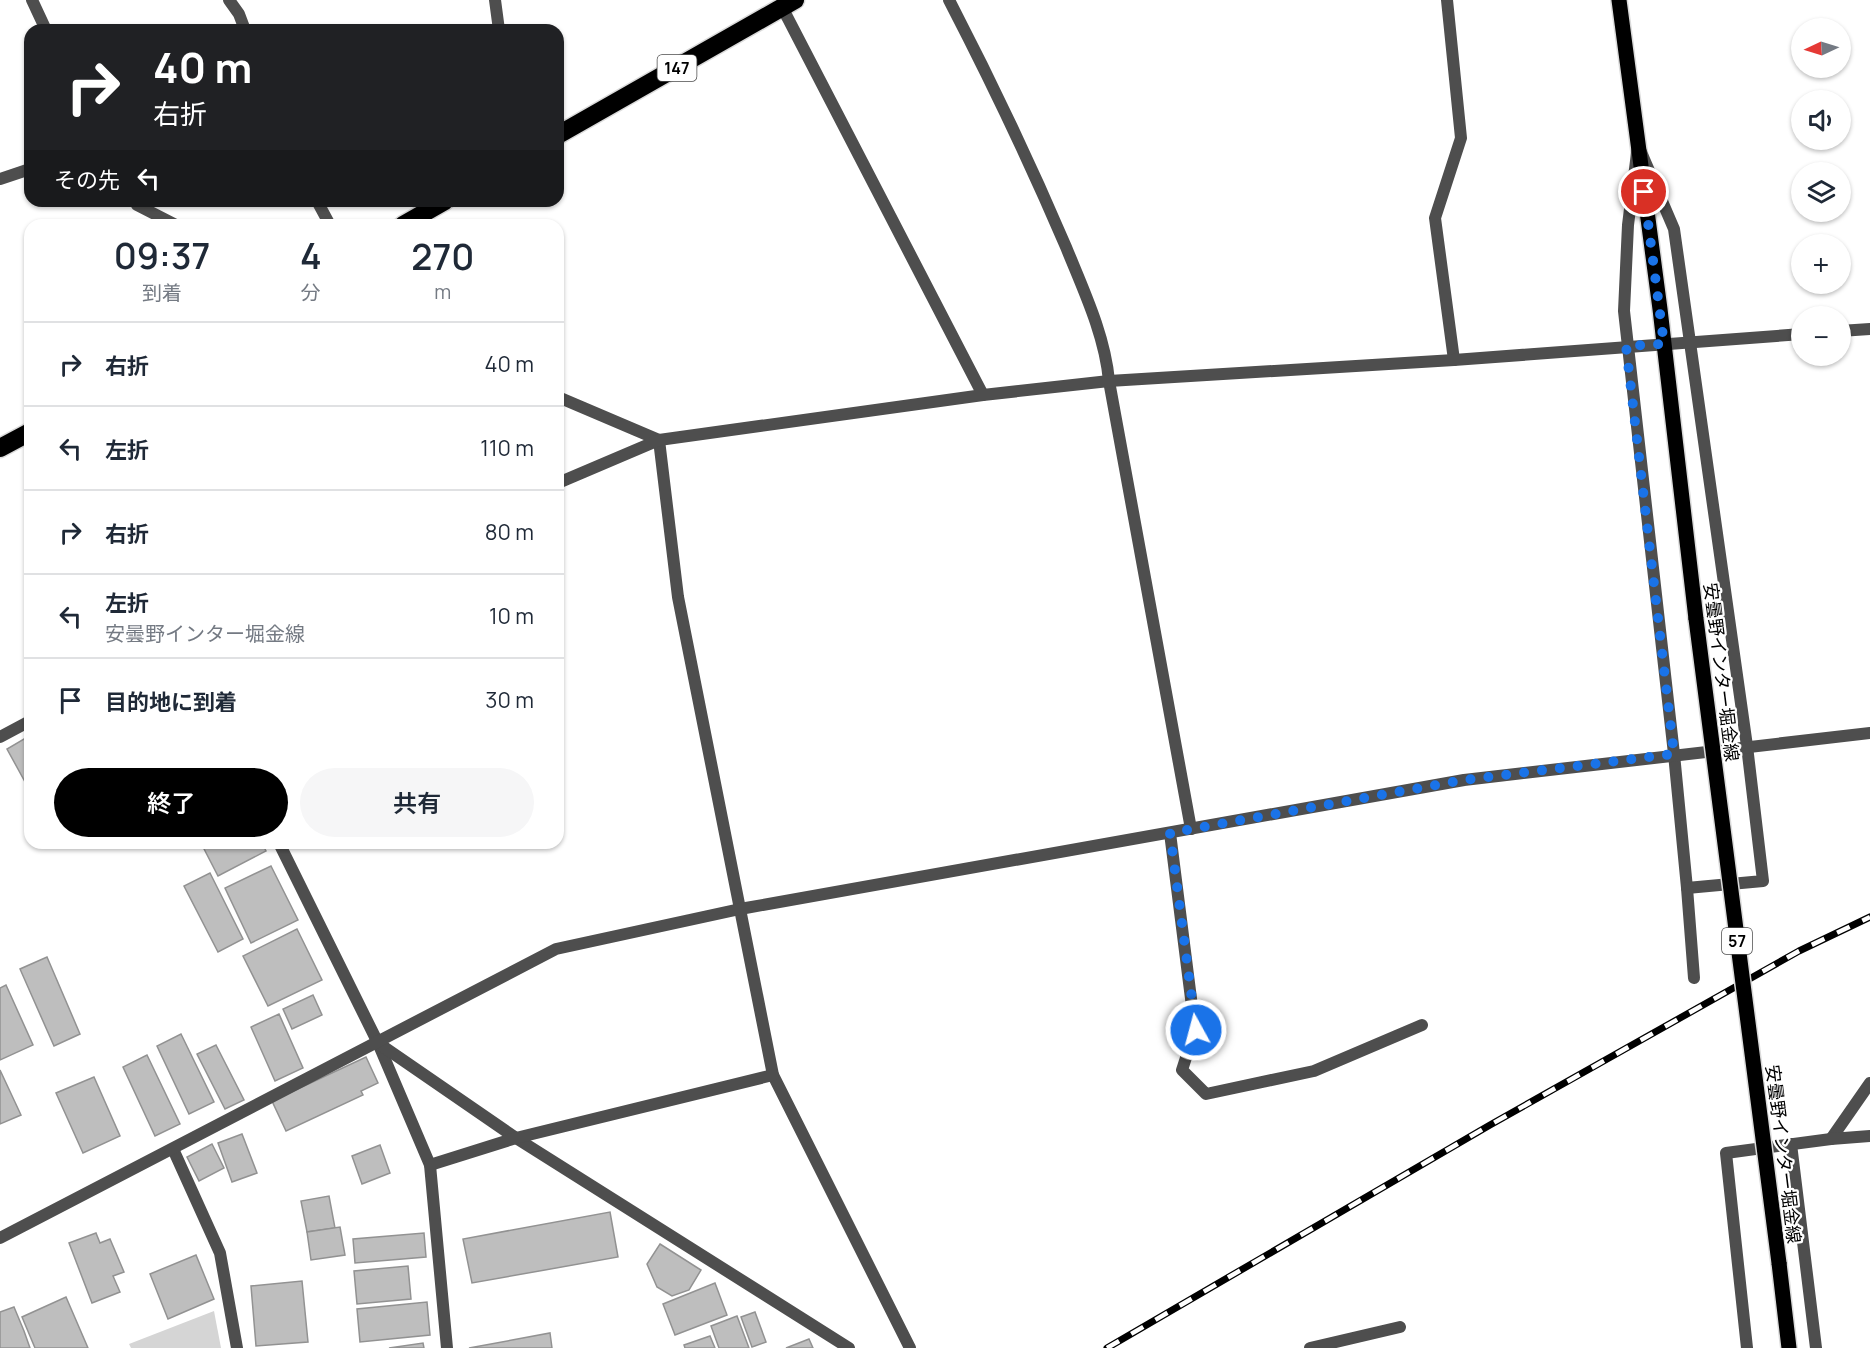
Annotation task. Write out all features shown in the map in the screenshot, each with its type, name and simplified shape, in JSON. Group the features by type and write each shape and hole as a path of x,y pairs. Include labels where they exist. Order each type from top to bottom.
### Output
{"highway":[{"name":"147","path":"564,132 789,4"},
{"path":"414,219 434,207"},
{"path":"0,448 24,435"}],"main road":[{"name":"安曇野インター堀金線","path":"1619,0 1789,1348"}],"street":[{"path":"32,0 43,24"},
{"path":"229,0 242,24"},
{"path":"495,0 499,24"},
{"path":"949,0 997,92 1073,264 1107,359 1108,381 1191,829"},
{"path":"1447,0 1461,138 1435,218 1454,360"},
{"path":"789,4 983,395"},
{"path":"1638,145 1674,229 1747,746 1763,881 1687,888"},
{"path":"1638,145 1628,225 1624,311 1626,346 1674,754 1694,978"},
{"path":"0,179 24,171"},
{"path":"141,207 164,219"},
{"path":"1851,330 1870,329"},
{"path":"564,480 659,440 983,395 1108,381 1454,360 1791,335"},
{"path":"564,400 659,440"},
{"path":"659,440 678,597 773,1075 910,1348"},
{"path":"0,738 24,724"},
{"path":"0,1238 556,949 740,909 1464,780 1870,733"},
{"path":"1170,833 1196,1030 1182,1070 1206,1094 1314,1071 1422,1025"},
{"path":"282,849 378,1043 430,1165 447,1348"},
{"path":"378,1043 516,1138 849,1348"},
{"path":"430,1165 516,1138 773,1075"},
{"path":"1831,1139 1870,1083"},
{"path":"1747,1348 1726,1153 1870,1136"},
{"path":"1791,1144 1816,1348"},
{"path":"173,1149 220,1252 237,1348"},
{"path":"1310,1348 1400,1327"}],"shaded area":[{"path":"214,1311 221,1348 131,1348 129,1344"}],"building":[{"path":"24,739 24,780 7,749"},
{"path":"204,849 265,849 266,851 218,876"},
{"path":"271,866 298,920 251,943 225,888"},
{"path":"210,873 243,939 218,952 184,886"},
{"path":"297,929 322,980 268,1006 243,956"},
{"path":"47,957 80,1034 54,1046 20,969"},
{"path":"6,985 33,1045 0,1060 0,988"},
{"path":"313,995 322,1015 292,1029 283,1009"},
{"path":"279,1014 303,1068 275,1081 251,1027"},
{"path":"181,1034 214,1102 189,1114 157,1046"},
{"path":"216,1045 244,1100 225,1109 197,1054"},
{"path":"147,1055 180,1124 155,1136 123,1067"},
{"path":"366,1057 378,1083 361,1091 363,1095 286,1131 272,1101"},
{"path":"0,1070 21,1115 0,1124"},
{"path":"94,1077 120,1136 83,1153 56,1093"},
{"path":"242,1134 257,1173 232,1182 218,1143"},
{"path":"212,1144 224,1168 199,1181 187,1157"},
{"path":"380,1145 390,1173 362,1184 352,1156"},
{"path":"329,1196 335,1228 307,1232 301,1201"},
{"path":"610,1212 618,1257 472,1283 463,1239"},
{"path":"340,1227 345,1255 311,1260 307,1232"},
{"path":"96,1233 100,1243 110,1239 124,1272 113,1276 120,1292 92,1303 69,1243"},
{"path":"424,1233 426,1257 355,1263 353,1239"},
{"path":"660,1244 701,1270 689,1290 672,1296 657,1287 647,1264"},
{"path":"196,1255 214,1299 168,1319 150,1274"},
{"path":"408,1266 411,1299 357,1304 354,1271"},
{"path":"302,1281 308,1342 256,1346 251,1286"},
{"path":"715,1283 727,1315 675,1335 663,1304"},
{"path":"66,1297 88,1348 35,1348 22,1317"},
{"path":"427,1302 430,1335 360,1342 357,1309"},
{"path":"14,1307 30,1348 0,1348 0,1312"},
{"path":"755,1312 766,1342 752,1347 741,1317"},
{"path":"737,1316 749,1348 719,1348 711,1326"},
{"path":"550,1333 552,1348 469,1348"},
{"path":"710,1336 715,1348 685,1348 684,1345"},
{"path":"809,1339 813,1348 786,1348"},
{"path":"423,1343 424,1348 389,1348"}],"railway":[{"path":"1107,1348 1490,1125 1799,951 1870,917"}],"route":[{"path":"1196,1030 1170,833 1464,780 1674,754 1626,346 1664,344 1644,192"}]}
